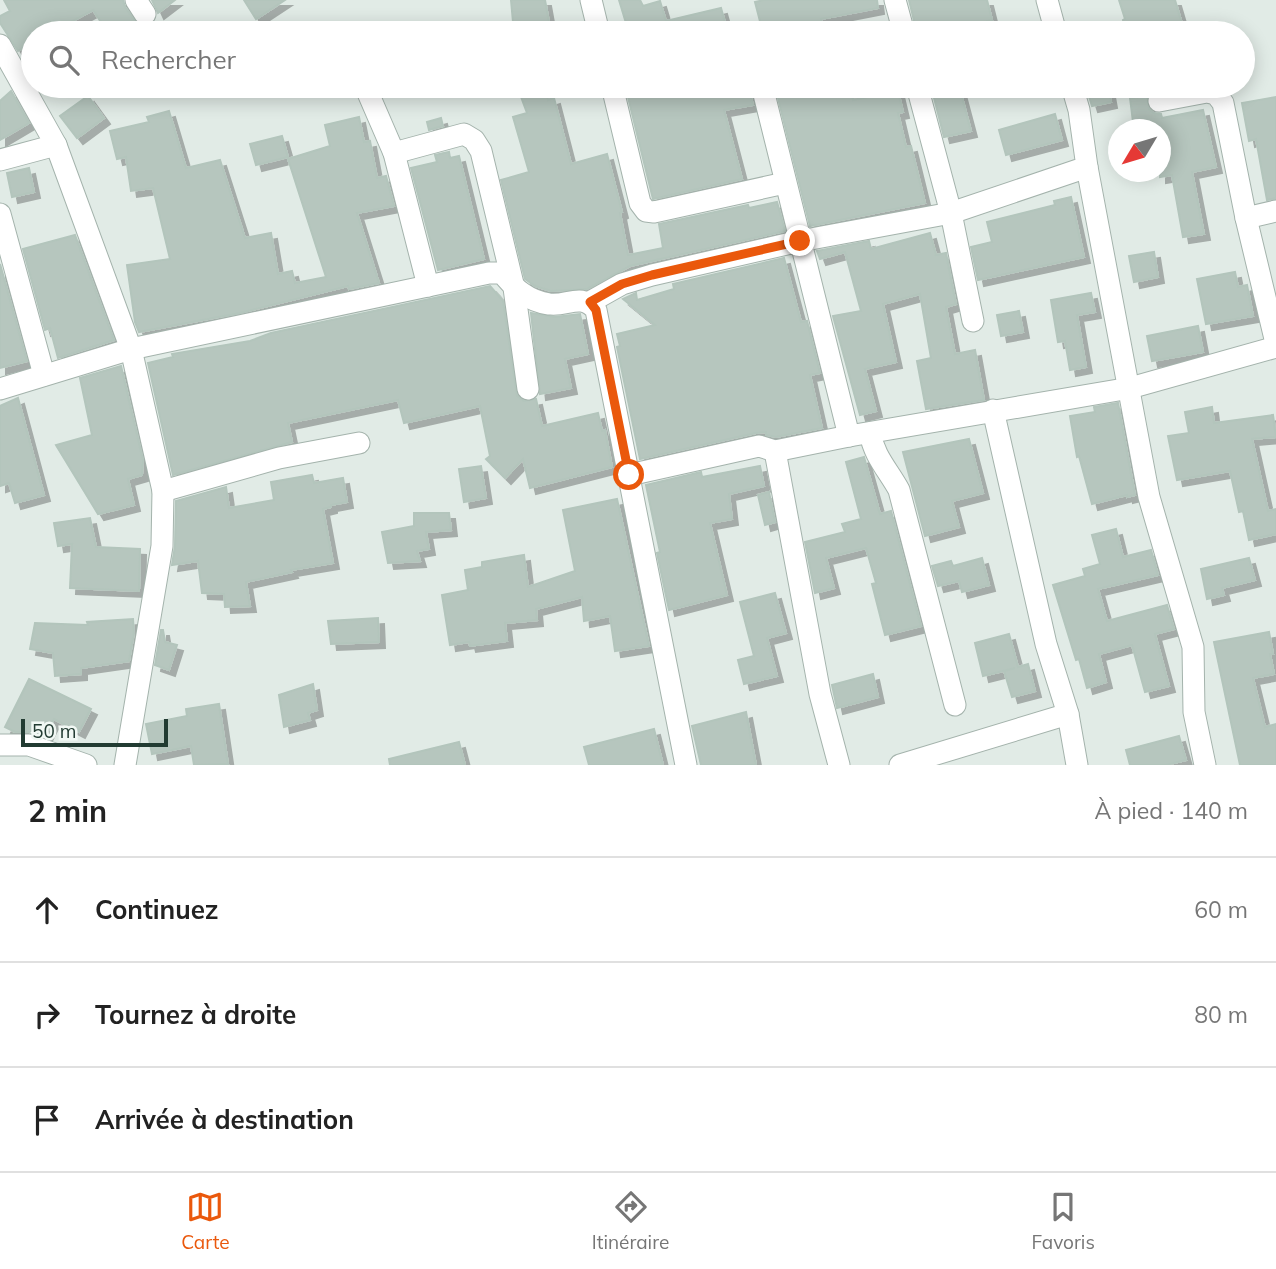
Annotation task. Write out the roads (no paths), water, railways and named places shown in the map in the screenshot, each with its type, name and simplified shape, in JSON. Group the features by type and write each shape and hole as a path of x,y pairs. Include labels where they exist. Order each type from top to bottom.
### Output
{"street":[{"path":"591,0 596,21"},
{"path":"895,0 901,21"},
{"path":"1047,0 1053,21"},
{"path":"0,44 21,82"},
{"path":"30,98 56,145 131,349 163,491 162,546 125,765"},
{"path":"370,98 394,153 428,286"},
{"path":"615,98 640,203 646,211 654,212 785,183"},
{"path":"765,98 800,241 860,434 873,448 899,490 955,705"},
{"path":"920,98 951,213 973,321"},
{"path":"1076,98 1149,497 1193,647 1194,712 1205,765"},
{"path":"1159,101 1175,98"},
{"path":"629,475 759,446 775,451 993,410 1130,388 1276,345 1246,218 1223,103 1219,98"},
{"path":"394,153 464,134 474,139 481,150 514,288 528,389"},
{"path":"0,160 56,145"},
{"path":"0,388 131,349 489,274 502,274 514,288 531,299 551,305 580,300 590,302 622,284 652,275 800,241 951,213 1087,167"},
{"path":"1246,218 1276,211"},
{"path":"0,214 44,375"},
{"path":"590,302 596,310 686,765"},
{"path":"993,410 1046,644 1069,715 1077,765"},
{"path":"163,491 278,458 359,443"},
{"path":"775,451 820,694 839,765"},
{"path":"900,765 1069,715"},
{"path":"1,747 29,745 86,765"}]}
